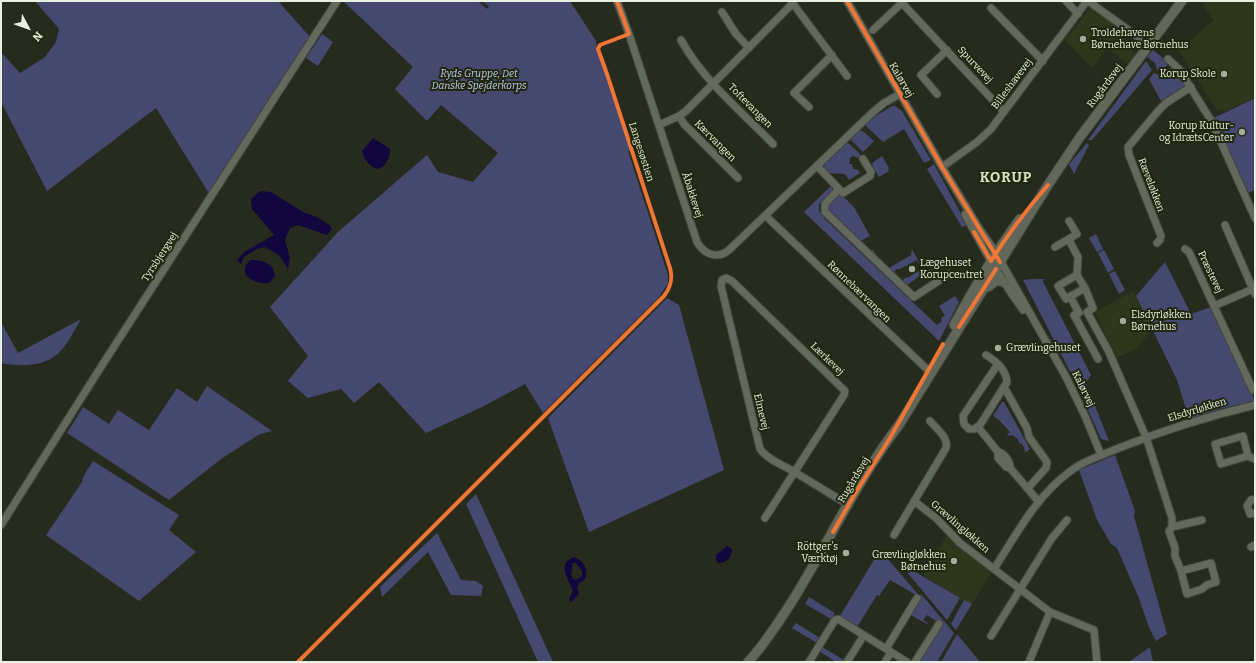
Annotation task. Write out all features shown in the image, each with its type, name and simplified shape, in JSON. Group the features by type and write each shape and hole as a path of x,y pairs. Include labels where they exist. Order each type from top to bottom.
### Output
{"main road":[{"name":"Rugårdsvej","path":"929,372 973,305 996,261 1080,137 1182,1"},
{"name":"Rugårdsvej","path":"748,662 766,640 799,591 848,505 899,425 996,261 1031,204 1048,185"},
{"path":"959,326 965,311 996,261"},
{"path":"973,305 996,280 1004,282"}],"street":[{"name":"Tyrsbjergvej","path":"1,525 337,1"},
{"name":"Åbakkevej","path":"616,1 629,34 697,242 705,252 711,255 718,255 727,252 881,106 900,94"},
{"name":"Kalørvej","path":"847,1 996,261 1042,333 1066,377 1101,456"},
{"path":"1066,1 1078,14"},
{"name":"Billeshavevej","path":"942,168 977,142 991,129 1088,1 1141,39"},
{"path":"659,125 679,116 686,111 792,2 847,76"},
{"path":"873,30 903,2"},
{"name":"Spurvevej","path":"903,2 1004,112"},
{"path":"990,8 1043,61"},
{"path":"722,12 736,34 748,48"},
{"name":"Toftevangen","path":"681,40 695,62 773,144"},
{"name":"Spurvevej","path":"937,94 921,75 947,50"},
{"path":"809,107 794,93 832,55"},
{"path":"1168,59 1179,69 1216,130 1255,218"},
{"name":"Ræveløkken","path":"1158,243 1160,236 1128,149 1130,144 1166,103 1191,87"},
{"name":"Kærvangen","path":"679,116 684,124 738,178"},
{"path":"817,166 843,193 870,176 871,172 863,159"},
{"path":"839,189 825,204 825,212 914,297 949,274"},
{"name":"Rønnebærvangen","path":"774,221 929,372"},
{"path":"1055,247 1077,234 1069,221"},
{"name":"Præstevej","path":"1214,306 1254,290 1225,225"},
{"path":"1069,240 1078,257 1077,275 1093,308 1087,312 1104,343 1146,437 1172,518 1172,527 1169,531 1187,594 1202,589 1207,584 1216,582 1211,563 1181,571"},
{"name":"Præstevej","path":"1185,248 1189,252 1253,390"},
{"name":"Kalørvej","path":"996,261 1004,282 1042,333"},
{"path":"1077,275 1058,286 1066,299 1084,288"},
{"name":"Elmevej","path":"724,278 721,286 759,446 764,454 848,505"},
{"name":"Lærkevej","path":"724,278 730,279 845,391 844,395 794,472"},
{"path":"1070,296 1079,313 1074,315 1098,359"},
{"path":"1092,349 1104,343"},
{"path":"986,355 998,364 1007,378 1007,382 978,428 972,430 963,422 964,416 998,364"},
{"path":"1004,388 1027,428 1028,437 1047,462 1046,468 1028,488"},
{"name":"Elsdyrløkken","path":"1101,456 1146,437 1212,415 1255,405"},
{"path":"894,535 947,446 945,439 930,421"},
{"path":"978,428 998,452 1001,453 1010,463 1010,468 1039,502"},
{"path":"1243,436 1252,458 1221,464 1215,444 1243,436"},
{"name":"Grævlingløkken","path":"994,569 1028,515 1039,502 1067,474 1079,465 1101,456"},
{"path":"764,518 794,472"},
{"path":"1255,499 1251,500 1248,506 1250,514 1255,513"},
{"name":"Grævlingløkken","path":"914,501 936,518 960,543 1050,612 1094,630 1097,662"},
{"path":"992,636 1052,538 1067,520"},
{"path":"1172,527 1202,520"},
{"path":"885,662 889,650 917,598"},
{"path":"1029,662 1050,612"},
{"path":"809,662 837,619 907,662"},
{"path":"915,662 939,624"},
{"path":"847,662 864,635"}],"shaded area":[{"name":"Korup Skole","path":"1201,1 1255,1 1255,97 1225,111 1216,109 1179,51 1213,20"},
{"path":"1093,8 1126,32 1123,37 1133,52 1137,55 1129,65 1107,48 1092,68 1065,40 1089,9"},
{"path":"373,138 390,149 387,161 378,169 367,162 362,151"},
{"path":"260,191 271,192 303,212 317,217 329,225 332,229 327,235 298,225 290,228 285,240 290,258 288,269 279,255 265,247 257,249 244,257 241,264 237,260 244,252 274,235 252,209 251,199"},
{"path":"250,260 262,261 270,265 275,276 269,283 253,281 249,278 245,270 246,265"},
{"name":"Elsdyrløkken Børnehus","path":"1133,291 1152,330 1136,349 1117,358 1095,312"},
{"name":"Grævlingløkken Børnehus","path":"947,535 991,573 971,605 923,575"},
{"path":"727,546 732,549 730,557 724,562 718,563 716,560 716,555"},
{"path":"575,557 581,561 586,568 586,578 578,586 579,594 573,601 570,602 569,599 573,591 565,571 566,563 569,559","holes":["573,563 576,563 582,571 582,576 576,580 573,579 571,574"]}],"green space":[{"path":"35,1 278,1 311,38 210,195 156,108 47,191 1,102 1,52 20,73 45,57 56,42 59,29"},
{"name":"Ryds Gruppe, Det Danske Spejderkorps","path":"343,1 478,1 487,9 489,6 481,1 570,1 596,41 597,49 631,150 628,151 668,275 668,284 659,297 543,413 525,384 482,407 426,433 379,382 354,403 341,389 308,398 288,381 308,356 270,307 338,232 427,155 438,172 473,182 498,153 441,105 427,121 395,89 413,67"},
{"path":"322,34 333,42 318,66 306,58"},
{"path":"1153,50 1169,63 1163,70 1157,70 1155,63 1147,57"},
{"path":"1146,61 1152,70 1092,140 1088,140"},
{"path":"1173,66 1187,85 1161,101 1149,79 1154,73 1162,75"},
{"path":"1255,98 1255,190 1248,193 1214,118"},
{"path":"892,106 895,106 902,111 931,160 924,163 904,129 883,142 866,126 866,122"},
{"path":"859,130 864,132 874,141 863,152 849,138"},
{"path":"846,141 862,156 858,158 853,156 850,158 849,164 852,164 853,169 858,170 860,173 849,180 845,174 826,173 822,166 822,164"},
{"path":"1087,143 1089,145 1074,174 1069,164"},
{"path":"882,156 889,168 889,171 879,177 872,163"},
{"path":"934,164 967,225 962,227 927,169"},
{"path":"831,186 833,190 819,204 819,211 826,220 937,325 942,321 941,318 945,316 939,306 955,296 959,302 939,341 804,212"},
{"path":"841,194 854,207 870,236 860,241 829,213 828,205 837,195"},
{"path":"1096,234 1103,249 1097,252 1089,238"},
{"path":"867,248 870,251 873,250 881,261 889,268 911,255 912,249 925,272 906,286 898,279 899,278 902,281 906,277 907,278 922,269 917,260 900,269 897,269 893,273 896,275 895,276 867,250"},
{"path":"1104,250 1114,269 1108,273 1098,253"},
{"path":"1165,262 1191,314 1214,306 1255,401 1219,409 1189,419 1177,380 1136,296"},
{"path":"1115,271 1125,290 1119,294 1109,274"},
{"path":"1044,279 1043,282 1091,375 1086,383 1109,441 1101,439 1075,381 1023,280"},
{"path":"667,298 679,305 724,470 589,532 548,418"},
{"path":"81,319 66,345 54,357 37,364 10,365 1,363 1,322 18,353"},
{"path":"207,386 272,431 260,434 221,459 169,500 67,433 83,407 109,424 118,410 149,430 177,388 197,402"},
{"path":"1002,402 1004,402 1030,449 1025,453 1024,447 1021,443 1019,443 1018,439 1012,435 1008,436 1007,435 1010,432 993,416"},
{"path":"1115,455 1135,511 1134,516 1167,634 1156,641 1150,630 1138,596 1117,548 1111,544 1097,520 1079,470"},
{"path":"93,461 179,515 169,530 196,552 139,601 46,535 82,482 84,475"},
{"path":"476,494 553,662 538,662 466,504"},
{"path":"437,533 461,580 476,581 483,586 481,596 451,595 428,552 382,597 380,587"},
{"path":"880,550 917,593 916,595 890,580 879,596 877,595 857,627 840,616"},
{"path":"907,567 960,598 947,620 905,570"},
{"path":"921,594 954,633 937,662 918,662 941,624 927,615 923,620 928,623 927,624 909,614"},
{"path":"809,597 835,613 831,619 805,604"},
{"path":"964,600 972,604 956,630 951,624"},
{"path":"796,623 820,638 817,643 792,628"},
{"path":"957,634 980,662 941,662"},
{"path":"822,647 844,660 843,662 836,662 819,651"},
{"path":"1150,647 1153,662 1129,662"}],"cycle path":[{"name":"Langesøstien","path":"298,662 664,296 671,283 670,268 598,49 600,45 629,34 617,1"},
{"path":"847,1 942,167 1000,262"},
{"path":"974,232 991,261 1018,222 1048,185"},
{"path":"959,327 996,269"},
{"path":"833,532 890,438 943,344"}],"place":[{"name":"Troldehavens Børnehave Børnehus","path":"1083,39"},
{"name":"Korup Skole","path":"1224,74"},
{"name":"Korup Kultur- og IdrætsCenter","path":"1242,132"},
{"name":"Lægehuset Korupcentret","path":"912,269"},
{"name":"Elsdyrløkken Børnehus","path":"1123,321"},
{"name":"Grævlingehuset","path":"998,348"},
{"name":"Röttger's Værktøj","path":"846,553"},
{"name":"Grævlingløkken Børnehus","path":"954,561"}],"district":[{"name":"KORUP","path":"1006,178"}]}
